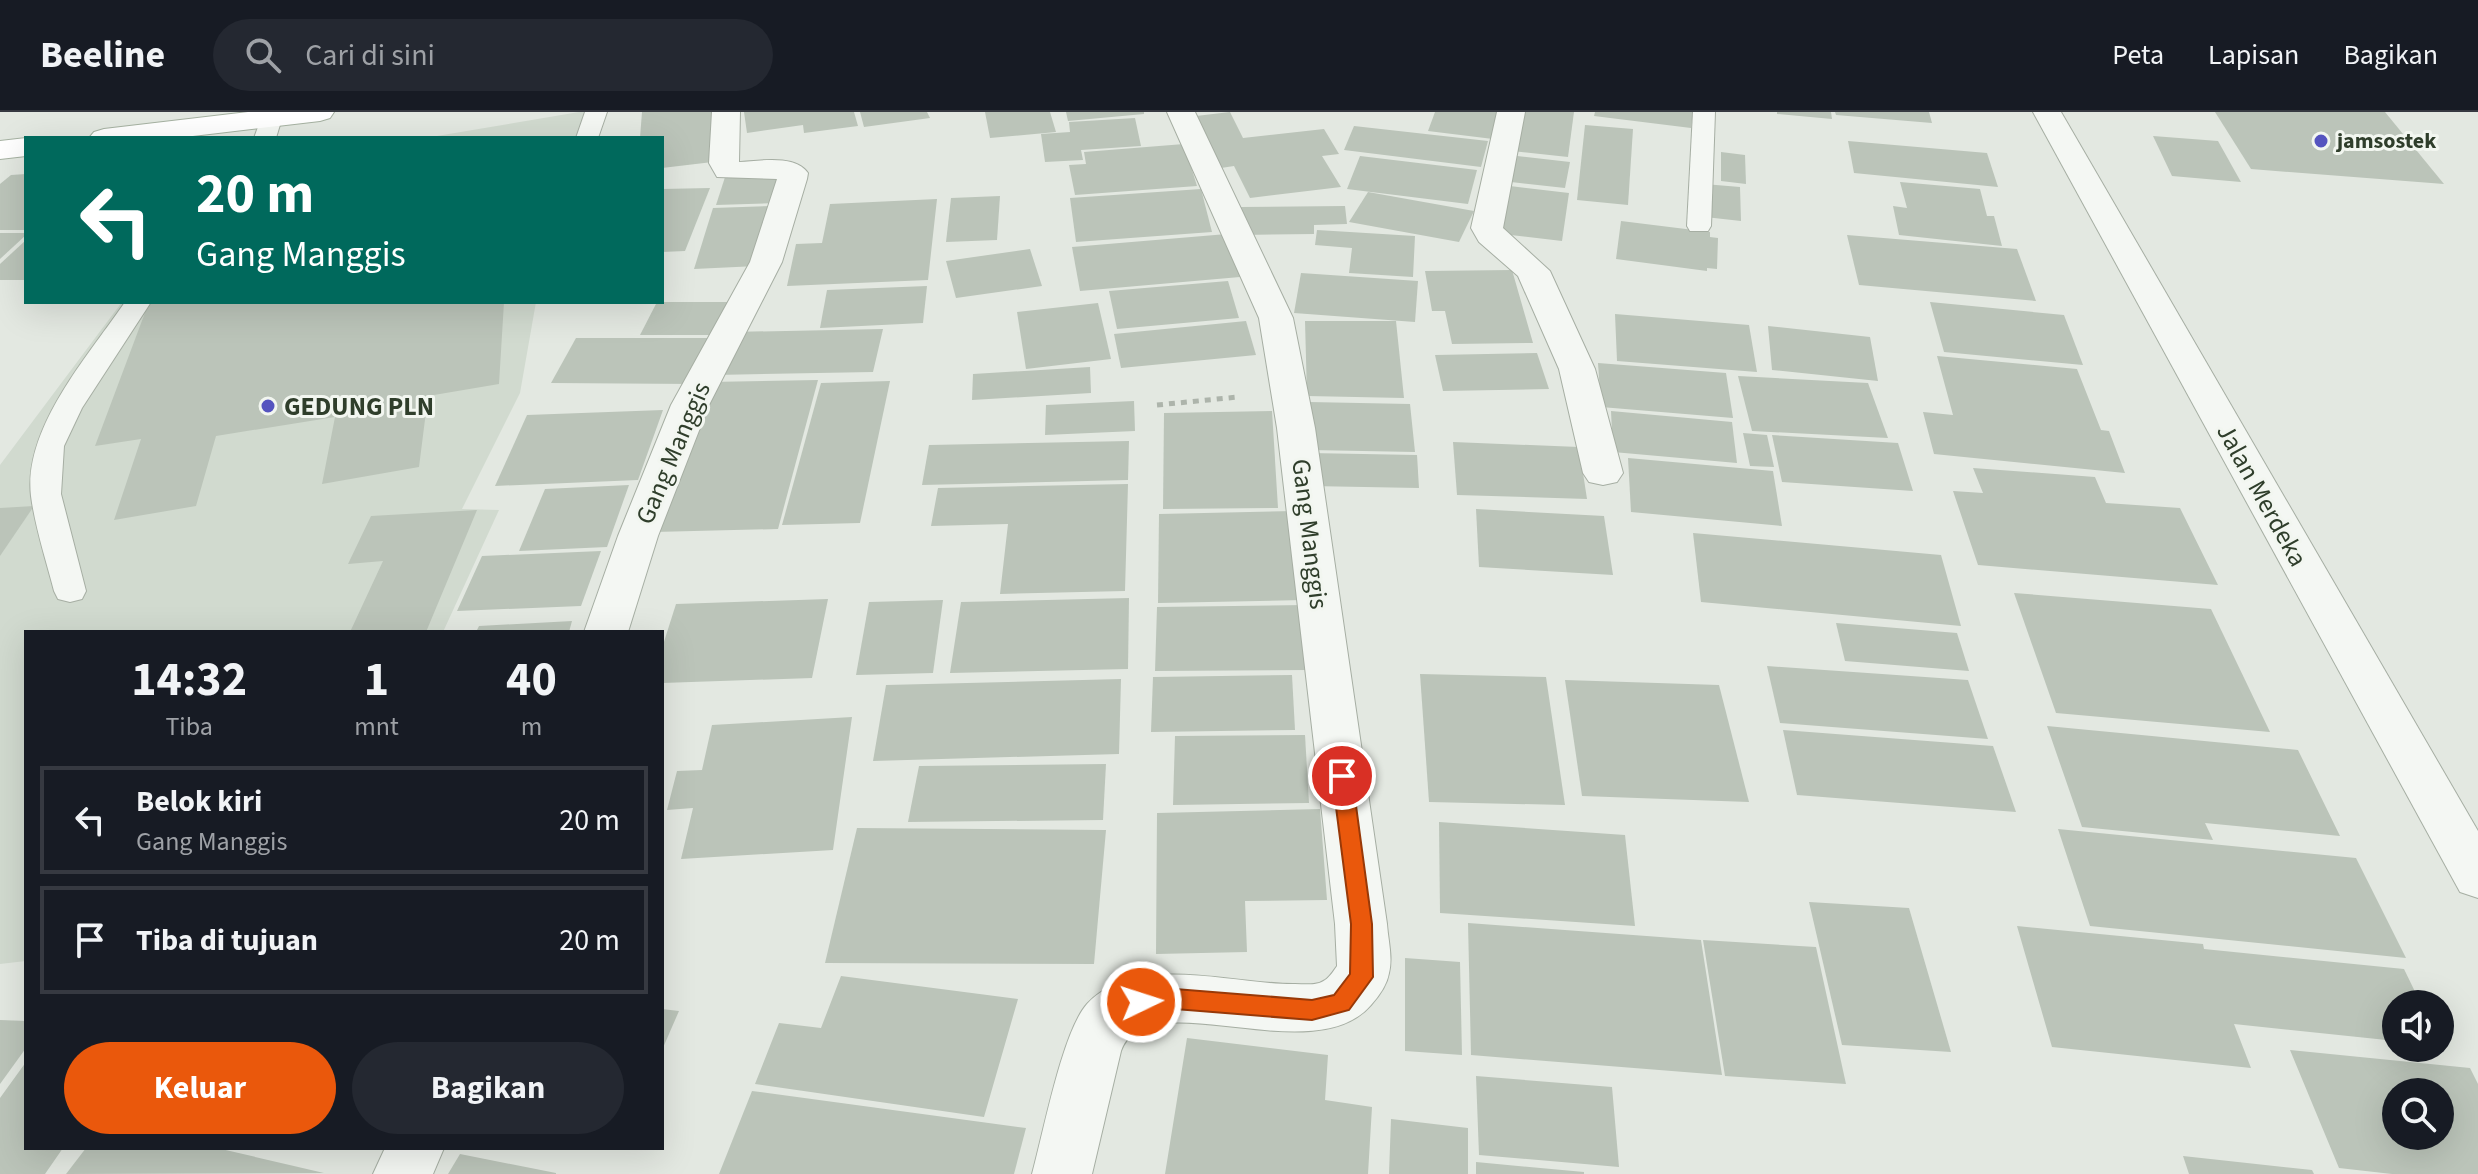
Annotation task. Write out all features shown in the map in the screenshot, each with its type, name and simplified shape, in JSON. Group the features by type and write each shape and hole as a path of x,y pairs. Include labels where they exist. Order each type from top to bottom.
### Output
{"main road":[{"path":"137,136 268,128 320,112"}],"street":[{"name":"Gang Manggis","path":"607,630 638,536 690,405 766,262 792,179 793,173 784,170 728,171 724,163 726,112"},
{"name":"Gang Manggis","path":"1062,1174 1094,1054 1105,1024 1118,1010 1141,1002 1175,999 1312,1010 1341,1003 1362,977 1361,924 1288,379 1276,318 1181,112"},
{"path":"1511,112 1487,228 1490,235 1533,271 1577,369 1603,473"},
{"name":"Jalan Merdeka","path":"2047,112 2478,877"},
{"path":"403,1174 414,1150"}],"lane":[{"path":"588,136 596,112"},
{"path":"1699,226 1704,112"},
{"path":"70,591 46,494 49,446 68,408 137,304"}],"path":[{"path":"1157,405 1208,402 1245,395 1288,379"}],"shaded area":[{"path":"579,112 603,112 595,136 437,136"},
{"path":"121,304 536,304 520,393 462,509 499,510 444,630 24,630 24,961 0,964 0,465"}],"building":[{"path":"642,112 719,112 721,161 664,168 664,136 640,136"},
{"path":"744,112 854,112 858,126 804,133 803,125 747,133"},
{"path":"860,112 927,112 930,118 864,127"},
{"path":"985,112 1050,112 1056,132 990,138"},
{"path":"1066,112 1144,112 1144,114 1068,121"},
{"path":"1230,112 1243,138 1324,129 1339,154 1322,156 1341,187 1250,198 1234,166 1221,168 1196,116"},
{"path":"1435,112 1502,112 1493,139 1428,131"},
{"path":"1519,112 1574,112 1568,157 1512,151"},
{"path":"1595,112 1693,112 1691,128 1594,116"},
{"path":"1831,112 1832,119 1777,114"},
{"path":"1835,112 1929,112 1932,123 1836,115"},
{"name":"jamsostek","path":"2215,112 2385,112 2444,184 2251,169"},
{"path":"1135,118 1141,146 1081,150 1083,160 1045,162 1041,134 1070,132 1069,122"},
{"path":"1585,125 1633,129 1628,205 1577,200"},
{"path":"1354,126 1488,141 1481,167 1344,150"},
{"path":"2153,136 2218,141 2241,182 2172,176"},
{"path":"1848,141 1987,153 1998,187 1854,173"},
{"path":"1184,144 1197,186 1075,195 1069,165 1086,164 1084,152"},
{"path":"1721,152 1745,155 1746,184 1721,181"},
{"path":"1360,156 1477,170 1468,204 1347,189"},
{"path":"1517,156 1570,162 1565,188 1511,182"},
{"path":"786,172 778,203 716,205 726,174"},
{"path":"24,174 24,230 0,230 0,184 11,175"},
{"path":"1900,182 1980,189 1987,216 1994,216 2002,246 1899,235 1893,206 1907,208"},
{"path":"1704,184 1740,187 1741,221 1705,217"},
{"path":"1510,186 1569,193 1562,241 1502,234"},
{"path":"710,188 685,251 664,252 664,189"},
{"path":"1201,189 1212,232 1076,242 1070,198"},
{"path":"1368,192 1474,211 1459,242 1349,222"},
{"path":"1000,196 997,240 946,242 951,198"},
{"path":"937,199 928,280 787,286 796,244 822,243 830,204"},
{"path":"773,206 757,266 694,269 713,208"},
{"path":"1345,206 1347,224 1314,225 1314,234 1241,235 1240,207"},
{"path":"1621,221 1710,232 1710,237 1718,238 1717,269 1707,268 1707,271 1616,259"},
{"path":"1317,230 1415,236 1413,277 1349,273 1352,248 1315,245"},
{"path":"0,233 24,233 24,237 0,259"},
{"path":"1227,234 1240,277 1080,291 1072,247"},
{"path":"1847,235 2017,249 2036,301 1859,285"},
{"path":"24,242 24,280 0,280 0,264"},
{"path":"1030,249 1042,286 956,298 946,261"},
{"path":"1512,270 1533,343 1452,344 1445,311 1432,311 1425,271"},
{"path":"1301,273 1418,281 1415,322 1294,313"},
{"path":"1228,281 1239,318 1117,329 1109,291"},
{"path":"927,286 923,323 820,328 827,290"},
{"path":"732,302 717,335 640,335 656,304"},
{"path":"1930,302 2064,315 2083,365 1944,352"},
{"path":"1098,303 1111,359 1026,369 1017,312"},
{"name":"GEDUNG PLN","path":"148,304 504,304 499,384 428,396 419,467 322,484 335,417 216,436 196,506 114,520 141,439 95,446"},
{"path":"1615,314 1749,325 1757,372 1617,361"},
{"path":"1246,321 1256,355 1121,368 1114,334"},
{"path":"1305,321 1396,321 1404,398 1307,396"},
{"path":"1768,326 1870,337 1878,381 1772,370"},
{"path":"883,329 873,372 715,375 731,332"},
{"path":"576,338 715,338 694,384 551,383"},
{"path":"1537,353 1549,389 1443,391 1435,355"},
{"path":"1937,356 2077,369 2101,430 2109,431 2125,473 1934,454 1923,412 1953,415"},
{"path":"1598,363 1726,373 1733,418 1601,407"},
{"path":"1090,367 1091,393 972,400 973,374"},
{"path":"1738,376 1868,383 1888,438 1752,431"},
{"path":"818,380 778,529 654,532 709,382"},
{"path":"890,381 860,523 782,525 821,383"},
{"path":"1134,401 1135,431 1045,435 1046,405"},
{"path":"1309,402 1410,404 1415,452 1310,450"},
{"path":"663,410 638,480 495,486 527,415"},
{"path":"1272,411 1278,508 1163,509 1164,413"},
{"path":"1611,411 1732,422 1737,463 1613,452"},
{"path":"1743,433 1767,435 1774,467 1750,466"},
{"path":"1772,435 1898,443 1913,491 1782,482"},
{"path":"1129,441 1128,480 922,485 929,445"},
{"path":"1453,442 1579,447 1587,499 1457,495"},
{"path":"1309,453 1417,455 1419,488 1310,486"},
{"path":"1628,458 1773,471 1782,526 1631,512"},
{"path":"1973,468 2095,477 2106,503 2180,508 2218,585 1978,565 1953,491 1983,493"},
{"path":"1128,484 1125,591 1000,594 1008,524 931,526 938,488"},
{"path":"629,485 607,547 519,551 545,489"},
{"path":"34,506 0,556 0,508"},
{"path":"1476,509 1604,516 1613,575 1479,567"},
{"path":"477,510 427,630 351,630 383,561 348,564 371,516"},
{"path":"1295,511 1303,600 1158,603 1159,514"},
{"path":"1693,533 1941,555 1961,626 1701,602"},
{"path":"601,551 581,606 457,611 482,556"},
{"path":"2014,593 2211,609 2270,732 2056,713"},
{"path":"1129,598 1128,669 950,673 961,602"},
{"path":"828,599 812,678 664,683 664,642 676,604"},
{"path":"943,600 933,673 856,675 869,602"},
{"path":"1305,605 1307,670 1155,671 1157,607"},
{"path":"572,621 570,630 477,630 479,626"},
{"path":"1836,623 1957,633 1969,671 1845,661"},
{"path":"1767,666 1968,680 1988,739 1780,723"},
{"path":"1420,674 1546,677 1565,805 1429,802"},
{"path":"1292,675 1295,730 1151,732 1153,677"},
{"path":"1121,679 1119,754 873,761 886,685"},
{"path":"1565,680 1719,685 1749,802 1582,796"},
{"path":"852,717 833,850 681,859 693,808 667,810 677,771 702,770 712,725"},
{"path":"2047,726 2298,750 2340,836 2205,823 2213,840 2082,827"},
{"path":"1783,730 1993,746 2016,812 1797,795"},
{"path":"1305,735 1309,803 1173,805 1175,736"},
{"path":"1106,764 1103,820 908,822 919,766"},
{"path":"1320,809 1327,900 1245,901 1247,952 1156,954 1157,813"},
{"path":"1439,822 1625,835 1635,926 1440,913"},
{"path":"857,828 1106,830 1094,964 825,963"},
{"path":"2058,829 2356,858 2406,958 2090,926"},
{"path":"1809,902 1909,908 1951,1052 1842,1045"},
{"path":"1468,923 1701,940 1722,1075 1471,1055"},
{"path":"2017,926 2203,944 2204,949 2404,969 2414,990 2382,990 2382,1040 2234,1024 2251,1068 2052,1047"},
{"path":"1703,940 1816,947 1846,1084 1725,1076"},
{"path":"1405,958 1460,962 1462,1055 1405,1051"},
{"path":"841,976 1018,999 984,1117 755,1084 779,1023 821,1028"},
{"path":"664,1009 679,1011 664,1045"},
{"path":"0,1020 24,1021 24,1051 0,1084"},
{"path":"1187,1038 1328,1055 1325,1100 1372,1107 1368,1174 1165,1174"},
{"path":"2290,1050 2382,1059 2382,1062 2470,1068 2478,1084 2478,1174 2392,1174 2339,1168"},
{"path":"24,1065 24,1150 62,1150 45,1174 0,1174 0,1098"},
{"path":"1476,1076 1612,1087 1619,1167 1479,1155"},
{"path":"752,1091 1026,1128 1014,1174 719,1174"},
{"path":"1391,1119 1468,1128 1468,1174 1389,1174"},
{"path":"84,1150 226,1150 324,1173 66,1174"},
{"path":"460,1154 556,1173 556,1174 448,1174"},
{"path":"2183,1156 2312,1170 2314,1174 2189,1174"},
{"path":"1476,1162 1584,1172 1584,1174 1476,1174"}],"place":[{"name":"jamsostek","path":"2321,141"},
{"name":"GEDUNG PLN","path":"268,406"}],"route":[{"path":"1141,1002 1175,999 1312,1010 1341,1003 1362,977 1361,924 1342,776"}]}
